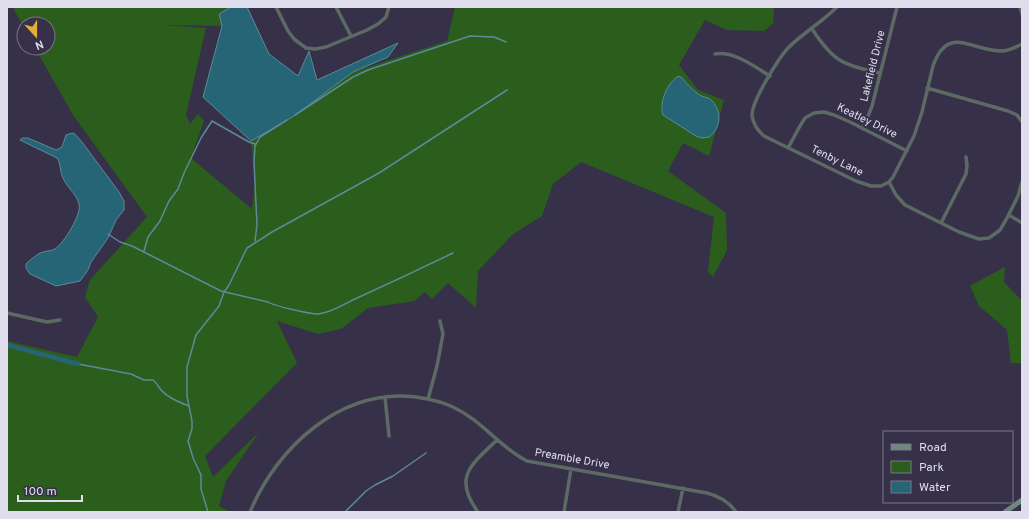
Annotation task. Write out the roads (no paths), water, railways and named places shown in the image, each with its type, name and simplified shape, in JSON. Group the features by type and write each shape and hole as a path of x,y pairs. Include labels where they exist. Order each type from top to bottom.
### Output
{"main road":[{"path":"1005,512 1022,500"}],"street":[{"path":"276,7 291,35 306,48 310,49 320,49 367,30 386,17 389,7"},
{"path":"336,7 351,36"},
{"name":"Tenby Lane","path":"837,7 786,50 754,105 752,116 753,122 764,136 846,177 866,185 876,187 889,182"},
{"name":"Lakefield Drive","path":"863,129 871,110 896,7"},
{"path":"1020,7 1022,14"},
{"path":"812,29 827,50 839,61 880,73"},
{"path":"1022,44 1011,49 1001,51 962,43 947,45 937,56 918,124 907,151 896,173 889,182 901,202 974,238 984,239 997,233 1009,215 1018,196 1022,182"},
{"path":"715,54 732,55 770,76"},
{"path":"927,88 1008,111 1017,115 1022,122"},
{"name":"Keatley Drive","path":"788,148 802,122 810,115 819,112 829,113 907,151"},
{"path":"941,223 966,174 966,157"},
{"path":"1009,215 1022,223"},
{"path":"7,313 42,321 52,322 60,320"},
{"path":"428,399 437,366 443,334 440,321"},
{"name":"Preamble Drive","path":"250,512 259,493 271,474 289,451 310,430 346,407 367,400 402,396 428,399 445,404 466,414 479,423 514,454 527,460 715,495 729,503 736,512"},
{"path":"385,397 389,436"},
{"path":"478,512 467,492 467,475 472,465 497,440"},
{"path":"564,512 571,469"},
{"path":"678,512 682,488"}],"water":[{"path":"231,7 247,7 269,54 298,76 309,51 317,80 398,43 388,57 353,72 294,116 251,141 203,97 222,26 219,14"},
{"path":"679,76 682,78 701,96 710,99 717,108 719,118 718,124 716,129 709,137 702,138 696,136 663,115 662,106 664,95 673,80"},
{"path":"72,133 75,134 82,142 119,192 124,201 124,210 116,220 108,238 80,281 56,286 30,274 26,268 26,264 40,253 53,250 59,246 75,221 78,214 79,204 63,178 57,158 20,140 22,138 28,138 56,150 62,147 66,135"}],"waterway":[{"path":"295,115 353,77 368,70 470,36 494,37 506,42"},
{"path":"208,512 201,489 201,475 193,458 188,441 192,429 192,421 187,396 187,367 196,335 219,306 224,292 247,248 272,232 379,173 507,90"},
{"path":"255,241 257,225 254,162 255,146 260,137 287,120"},
{"path":"144,251 148,237 160,221 169,201 178,189 201,138 212,121 255,144"},
{"path":"108,234 120,242 132,246 221,291 268,302 292,310 318,314 337,308 453,253"},
{"path":"7,345 78,364"},
{"path":"78,364 131,374 144,380 153,380 167,395 174,400 189,406"},
{"path":"345,512 366,491 393,476 426,453"}]}
